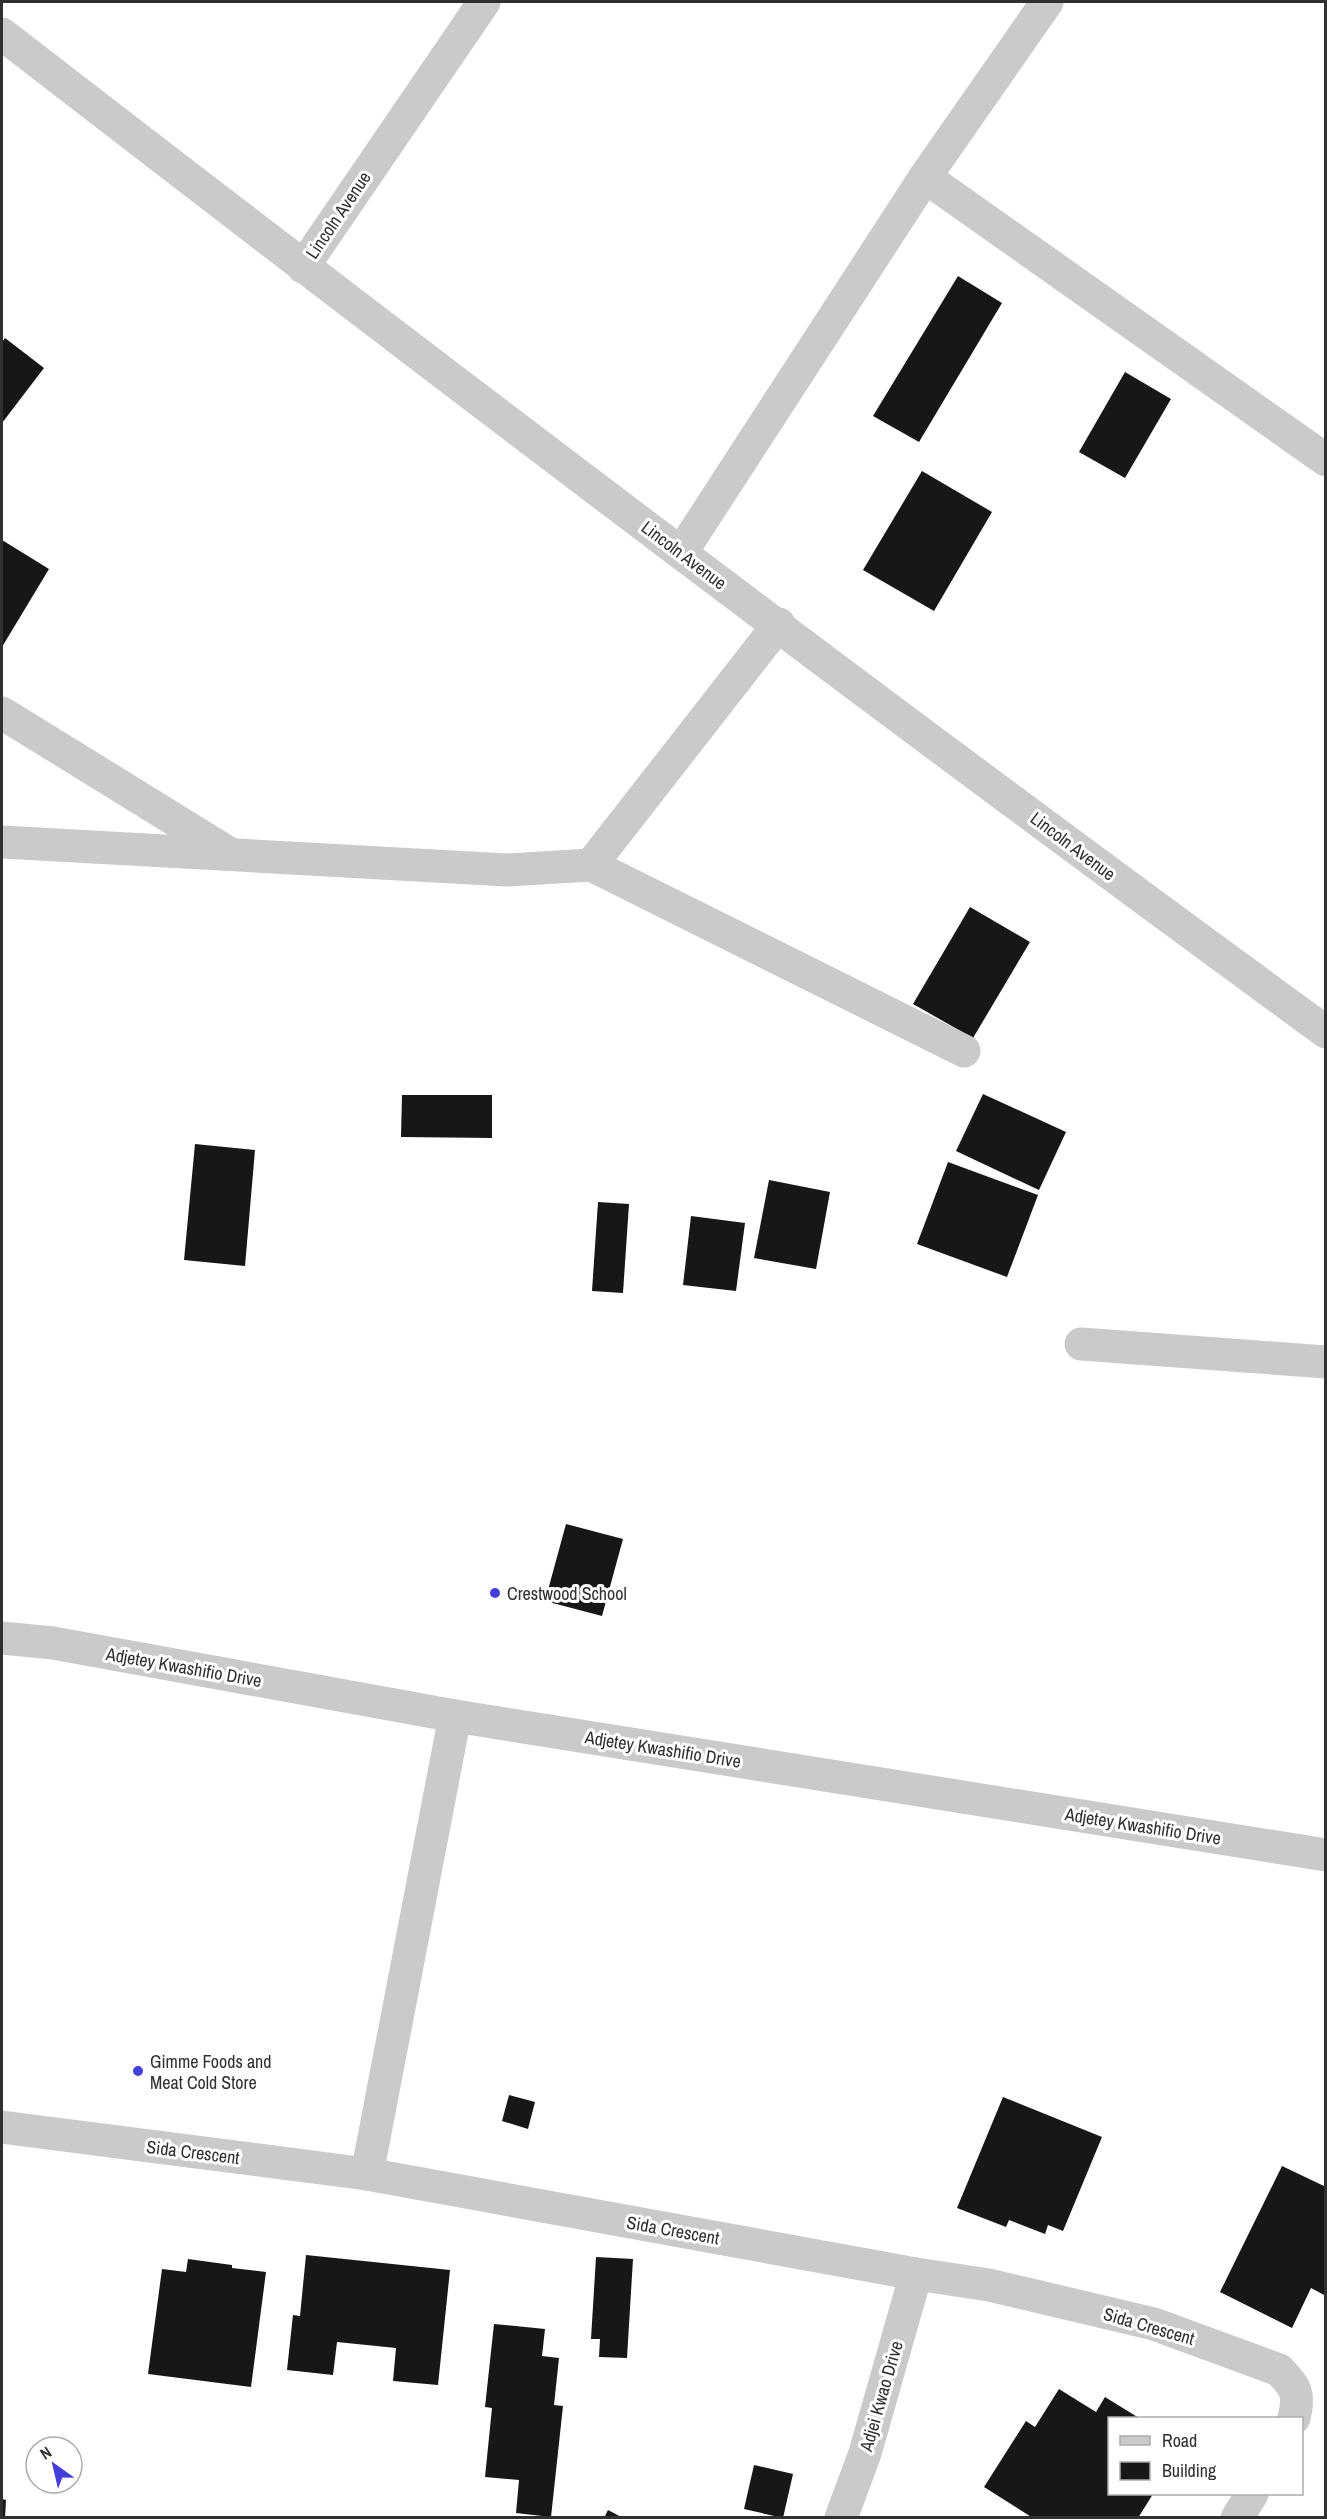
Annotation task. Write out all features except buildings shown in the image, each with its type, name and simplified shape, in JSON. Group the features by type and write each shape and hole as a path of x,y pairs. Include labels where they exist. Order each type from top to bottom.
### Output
{"street":[{"name":"Lincoln Avenue","path":"484,2 303,267 1138,895 1326,1032"},
{"path":"681,553 925,177 1047,2"},
{"path":"2,34 303,267"},
{"path":"925,177 1326,460"},
{"path":"591,865 779,624"},
{"path":"2,713 231,855"},
{"path":"2,842 507,870 591,865 964,1052"},
{"path":"1081,1344 1326,1362"},
{"name":"Adjetey Kwashifio Drive","path":"2,1638 52,1643 454,1716 1326,1855"},
{"path":"367,2174 454,1716"},
{"name":"Sida Crescent","path":"2,2127 367,2174 916,2274 989,2284 1154,2324 1279,2370 1293,2384 1298,2402 1294,2417"},
{"name":"Adjei Kwao Drive","path":"841,2517 865,2453 916,2274"},
{"path":"1237,2517 1251,2495"}],"place":[{"name":"Crestwood School","path":"495,1593"},
{"name":"Gimme Foods and Meat Cold Store","path":"138,2071"}]}
